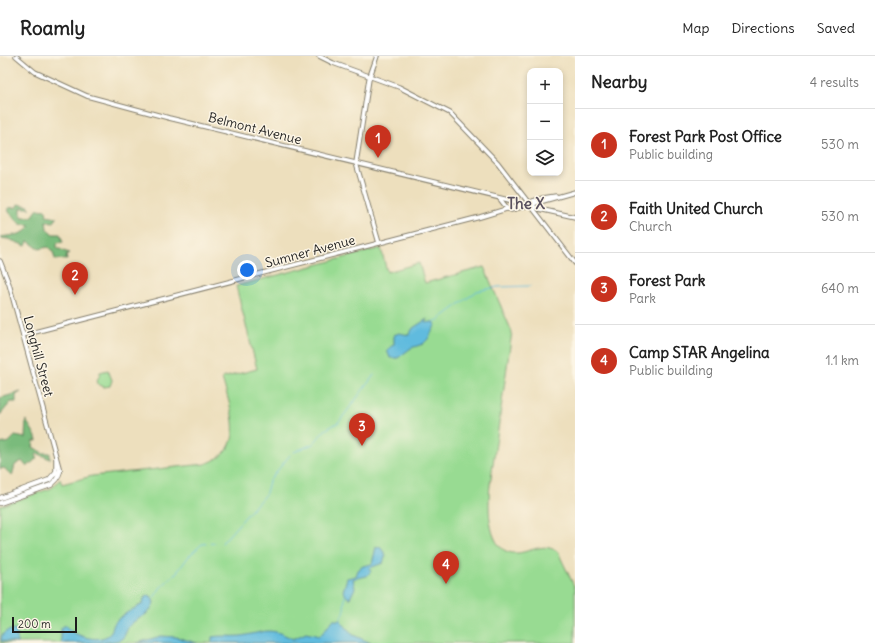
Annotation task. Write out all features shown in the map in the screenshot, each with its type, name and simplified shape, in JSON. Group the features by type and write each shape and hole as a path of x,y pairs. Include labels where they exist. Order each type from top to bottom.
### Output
{"highway":[{"path":"1,498 49,480 58,471"},
{"path":"0,503 51,485 57,479 58,471"}],"main road":[{"name":"Belmont Avenue","path":"16,56 35,72 87,96 523,204"},
{"path":"319,56 333,63 416,94 450,113 494,159 532,205 575,263"},
{"path":"377,56 371,76 356,163 378,243"},
{"name":"Sumner Avenue","path":"507,209 511,210 532,205 556,196 575,192"},
{"path":"499,199 507,209"},
{"path":"507,200 507,209"},
{"path":"543,200 545,207 551,211"},
{"name":"Sumner Avenue","path":"23,335 378,243 529,202 543,200"},
{"path":"532,205 575,217"},
{"name":"Longhill Street","path":"0,261 8,280 56,456 58,471"}],"green space":[{"path":"18,204 29,206 30,208 21,208 21,217 32,217 38,209 46,210 47,216 57,218 54,222 46,221 47,229 53,234 60,234 63,242 57,243 57,248 69,253 66,255 67,260 55,259 53,252 48,247 39,249 28,241 26,246 8,239 0,238 22,233 28,229 30,225 20,224 9,212 8,208 17,207"},
{"path":"381,248 387,272 419,263 425,283 484,267 512,332 490,485 489,504 491,528 500,546 508,552 518,553 543,547 553,549 558,552 575,588 575,643 0,643 0,506 52,488 60,479 62,484 92,476 205,464 219,457 227,449 232,439 233,428 232,416 222,378 257,369 236,286"},
{"path":"108,370 112,380 110,386 104,387 98,384 97,380 100,372"},
{"path":"21,392 16,395 16,402 11,402 0,415 0,398"},
{"path":"26,420 37,441 34,441 33,447 43,453 50,453 50,459 37,453 36,459 27,467 22,461 15,465 12,476 4,468 0,469 0,444 9,442 15,436 25,438"}],"water":[{"path":"427,319 425,323 432,322 436,324 428,339 423,344 411,348 398,358 390,358 387,350 394,344 394,335 399,333 409,335 413,328"},
{"path":"376,547 380,547 386,555 383,563 370,568 371,571 367,576 353,579 355,588 350,598 348,598 343,591 347,578 356,576 358,570 363,566 372,564"},
{"path":"150,595 154,602 150,610 130,625 124,637 120,640 84,643 63,643 61,641 61,628 65,625 68,629 84,637 96,639 109,635 116,621 143,604 144,598"},
{"path":"333,620 340,620 353,635 371,643 212,643 212,637 241,636 267,631 278,632 293,639 306,633 320,636"},
{"path":"14,630 17,631 17,643 1,641 4,632"},
{"path":"161,636 176,637 197,643 137,643"}],"waterway":[{"path":"434,323 477,291 498,287 530,286"},
{"path":"294,452 313,444 325,430 339,422 374,375"},
{"path":"222,543 266,493 269,481 290,455"},
{"path":"153,599 161,587 178,571 189,556 202,544 215,543"},
{"path":"340,620 344,610 345,595"}],"place":[{"name":"Forest Park Post Office","path":"378,158"},
{"name":"Faith United Church","path":"75,295"},
{"name":"Forest Park","path":"362,446"},
{"name":"Camp STAR Angelina","path":"446,584"}],"district":[{"name":"The X","path":"526,204"}]}
